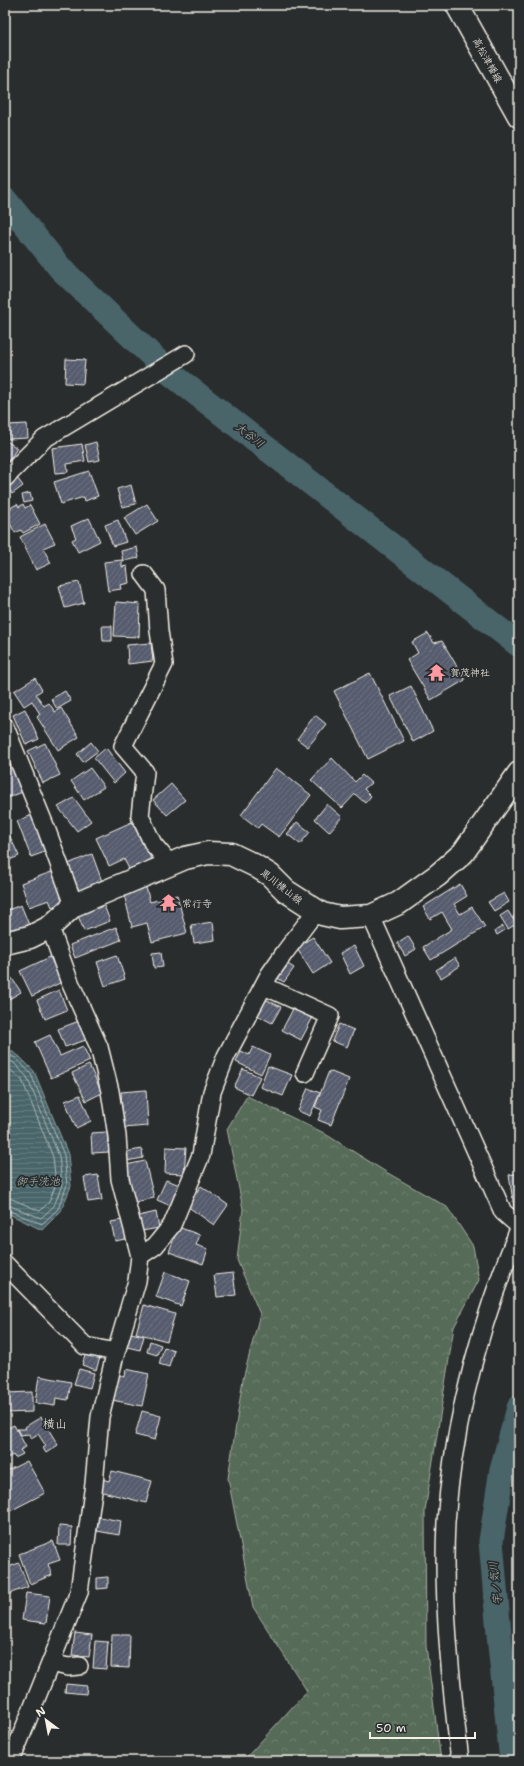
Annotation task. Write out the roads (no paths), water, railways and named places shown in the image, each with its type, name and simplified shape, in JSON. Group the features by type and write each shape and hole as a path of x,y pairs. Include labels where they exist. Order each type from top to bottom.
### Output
{"main road":[{"name":"高松津幡線","path":"457,5 519,116"},
{"name":"黒川横山線","path":"5,943 30,937 50,927 74,905 185,858 208,853 231,854 254,864 270,875 286,891 322,914 340,918 371,916 405,899 438,875 463,853 519,773"}],"street":[{"path":"5,478 44,439 147,376 183,356"},
{"path":"144,574 156,590 159,631 164,664 122,746 145,772 140,816 153,844 170,864"},
{"path":"5,727 46,828 74,905"},
{"path":"140,1256 155,1246 172,1224 201,1154 212,1092 226,1056 284,952 316,910"},
{"path":"371,916 503,1212 519,1226"},
{"path":"14,1758 79,1592 94,1484 100,1417 116,1352 137,1281 140,1256 120,1179 110,1091 99,1047 69,980 50,927"},
{"path":"264,986 330,1016 305,1073"},
{"path":"460,1761 451,1686 445,1584 446,1522 453,1461 466,1396 486,1316 499,1277 519,1229"},
{"path":"5,1264 85,1346 116,1352"},
{"path":"51,1662 68,1667 79,1666"}],"water":[{"name":"御手洗池","path":"5,1047 19,1056 34,1071 68,1154 71,1186 61,1211 42,1230 5,1212"}],"waterway":[{"name":"大谷川","path":"5,200 61,269 170,373 519,645"},
{"name":"宇ノ気川","path":"512,1761 491,1541 502,1469 519,1408"}],"place":[{"name":"賀茂神社","path":"437,672"},
{"name":"常行寺","path":"169,903"}],"district":[{"name":"横山","path":"55,1424"}]}
